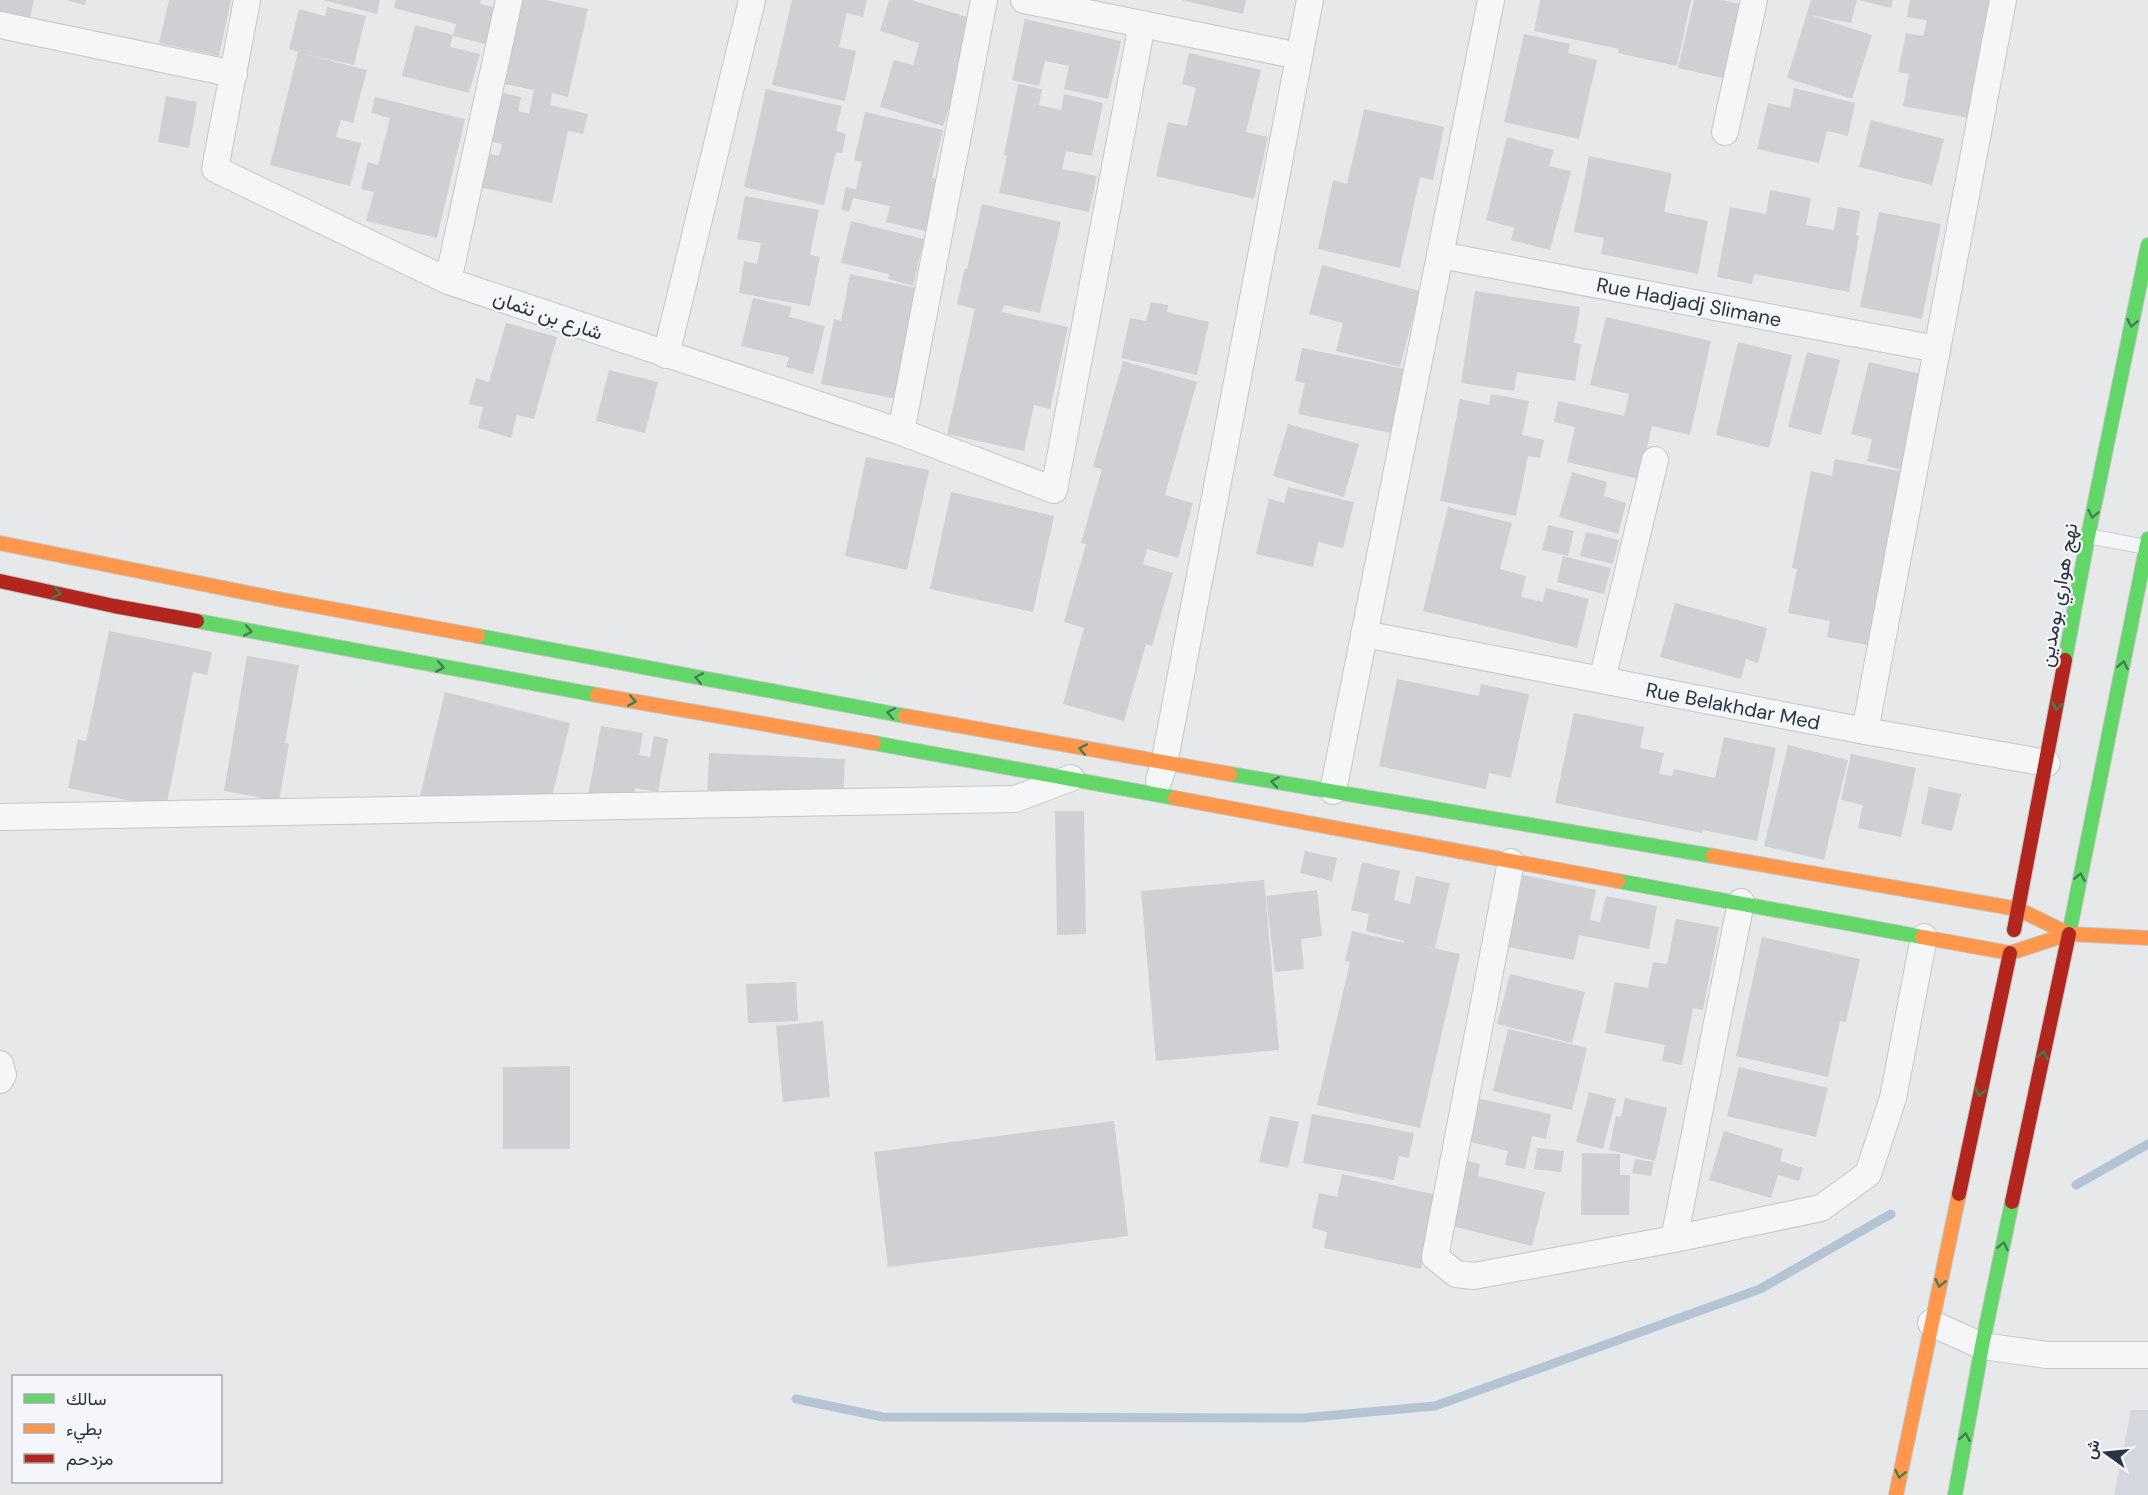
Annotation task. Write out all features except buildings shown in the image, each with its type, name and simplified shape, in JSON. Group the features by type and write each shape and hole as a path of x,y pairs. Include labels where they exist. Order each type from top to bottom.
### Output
{"main road":[{"name":"نهج هواري بومدين","path":"1896,1495 2010,953 2088,536 2148,245"},
{"path":"0,543 278,599 1164,764 2018,909 2069,934"},
{"path":"1955,1495 1982,1346 2069,934 2147,544"},
{"path":"0,581 126,608 457,670 1071,778 1327,828 2010,953 2069,934 2148,938"}],"street":[{"name":"شارع بن نثمان","path":"247,0 215,169 448,281 901,432 1054,490 1142,24"},
{"path":"448,281 509,0"},
{"path":"666,355 752,0"},
{"path":"901,432 984,0"},
{"path":"1024,0 1299,56"},
{"path":"1155,794 1164,764 1310,0"},
{"path":"1333,791 1491,0"},
{"path":"1725,132 1754,0"},
{"path":"1865,731 2003,0"},
{"path":"0,25 234,74"},
{"name":"Rue Hadjadj Slimane","path":"1440,255 1937,349"},
{"path":"1602,680 1655,460"},
{"name":"Rue Belakhdar Med","path":"1364,634 1865,731 2047,763"},
{"path":"0,817 1015,799 1071,778"},
{"path":"1511,862 1435,1257 1456,1274 1474,1276 1674,1239 1821,1208 1868,1174 1893,1098 1924,937"},
{"path":"1674,1239 1741,902"},
{"path":"0,1064 3,1075 0,1080"},
{"path":"1931,1323 1982,1346 2047,1355 2148,1355"}],"lane":[{"path":"2088,536 2147,544"}],"shaded area":[{"path":"2131,1410 2148,1410 2148,1495 2114,1495"}],"waterway":[{"path":"2076,1185 2148,1144"},
{"path":"796,1399 883,1417 1302,1418 1435,1406 1760,1289 1891,1214"}],"traffic: fast":[{"path":"2065,660 2148,245"},
{"path":"2069,934 2148,539"},
{"path":"197,621 597,695"},
{"path":"478,636 905,716"},
{"path":"874,743 1175,798"},
{"path":"1230,774 1713,856"},
{"path":"1618,881 1922,937"},
{"path":"1955,1495 1982,1346 2012,1202"}],"traffic: slow":[{"path":"0,543 278,599 478,636"},
{"path":"597,695 874,743"},
{"path":"905,716 1230,774"},
{"path":"1175,798 1618,881"},
{"path":"1713,856 2018,909 2069,934 2010,953 1922,937"},
{"path":"2069,934 2148,938"},
{"path":"1896,1495 1959,1194"}],"traffic: jam":[{"path":"0,581 114,606 197,621"},
{"path":"2014,930 2065,660"},
{"path":"2012,1202 2069,934"},
{"path":"1959,1194 2010,953"}]}
